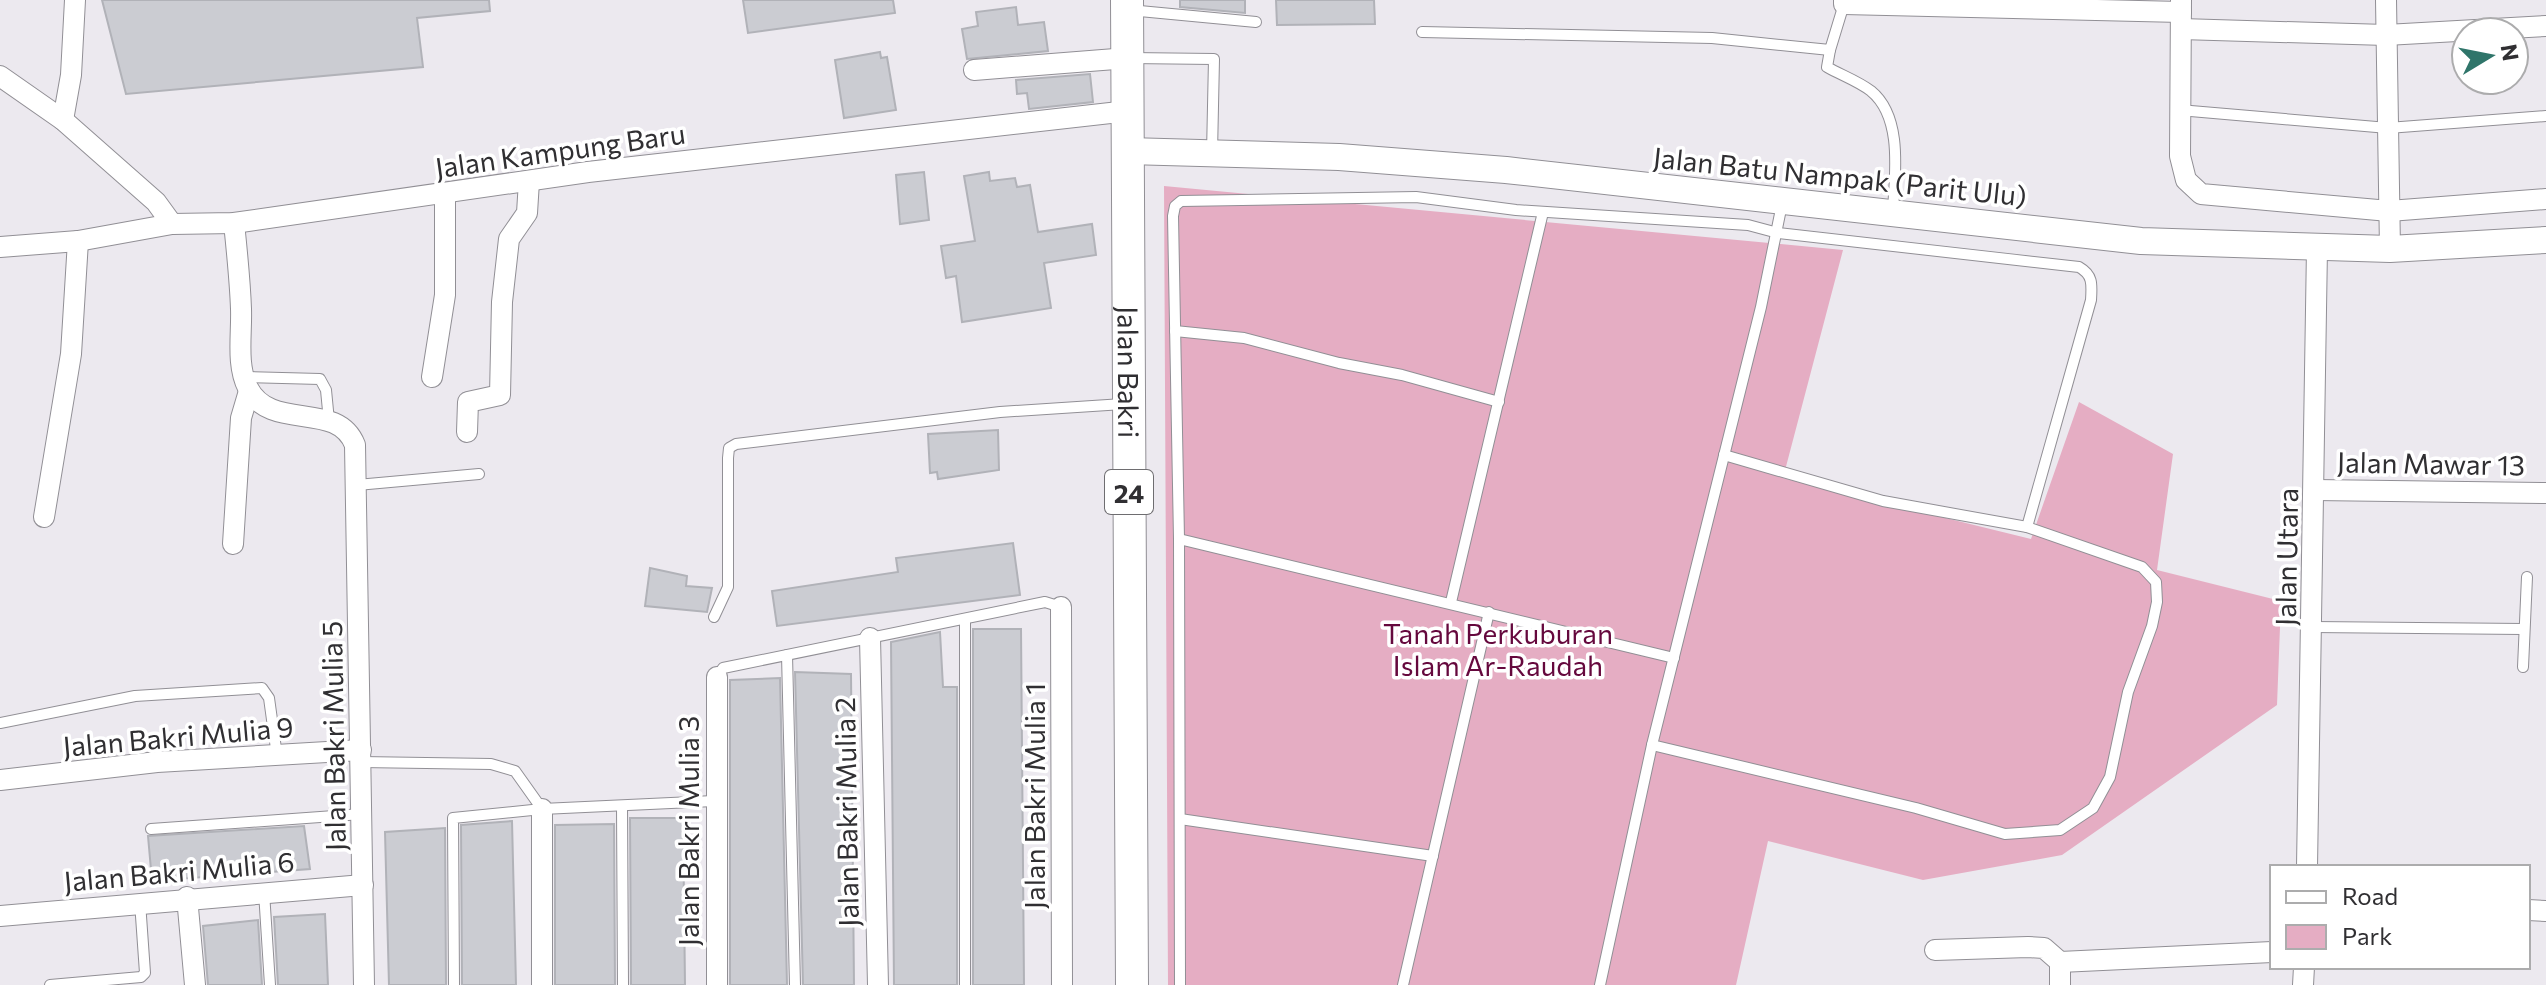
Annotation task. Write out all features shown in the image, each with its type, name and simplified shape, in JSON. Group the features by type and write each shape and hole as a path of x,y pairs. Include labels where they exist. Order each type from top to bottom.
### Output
{"main road":[{"name":"Jalan Bakri","path":"1127,5 1132,985"}],"street":[{"path":"63,120 71,75 75,0"},
{"path":"2386,0 2390,249"},
{"path":"1844,2 2181,14 2386,35 2546,26"},
{"path":"2181,14 2180,156 2191,188 2214,198 2389,211 2546,199"},
{"path":"974,70 1128,58"},
{"path":"0,76 63,120 156,202 172,224"},
{"name":"Jalan Kampung Baru","path":"0,247 78,241 172,224 234,223 529,181 1128,111"},
{"name":"Jalan Batu Nampak (Parit Ulu)","path":"1128,151 1339,157 1506,170 2141,241 2390,249 2546,240"},
{"path":"467,432 468,402 500,395 502,302 509,239 527,213 529,181"},
{"path":"432,377 445,295 445,193"},
{"path":"233,544 246,384 234,223"},
{"path":"44,517 71,354 78,241"},
{"name":"Jalan Utara","path":"2307,865 2317,248"},
{"path":"246,384 268,409 329,421"},
{"name":"Jalan Bakri Mulia 5","path":"329,421 344,427 352,436 357,485 364,985"},
{"name":"Jalan Mawar 13","path":"2315,490 2546,493"},
{"name":"Jalan Bakri Mulia 1","path":"1061,607 1062,985"},
{"name":"Jalan Bakri Mulia 2","path":"870,638 878,985"},
{"name":"Jalan Bakri Mulia 3","path":"717,677 714,801 717,985"},
{"name":"Jalan Bakri Mulia 9","path":"0,780 157,762 277,756 361,756"},
{"path":"542,809 542,985"},
{"name":"Jalan Bakri Mulia 6","path":"0,916 187,897 363,885"},
{"path":"187,897 195,985"},
{"path":"1935,950 2044,948 2060,962 2270,952"},
{"path":"2060,962 2060,985"}],"lane":[{"path":"1844,2 1827,67 1868,88 1886,108 1895,163 1893,215"},
{"path":"1127,5 1256,22"},
{"path":"1422,32 1712,38 1830,50"},
{"path":"1128,58 1214,59 1212,153"},
{"path":"2179,110 2388,128 2546,116"},
{"path":"1180,985 1179,539 1173,216 1175,206 1181,201 1416,197 1543,212 1748,225 1778,233 2079,267 2088,272 2091,300 2027,527"},
{"path":"1600,985 1652,745 1778,233 1783,202"},
{"path":"1451,602 1543,212"},
{"path":"1175,331 1244,338 1339,363 1402,375 1499,402"},
{"path":"246,384 320,379 326,390 329,421"},
{"path":"714,617 728,587 728,458 729,448 736,444 1000,412 1129,403"},
{"path":"1652,745 1916,808 2005,834 2043,834 2078,820 2093,808 2110,777 2128,692 2152,626 2157,602 2156,582 2142,567 2027,527 1883,501 1724,455"},
{"path":"357,485 479,474"},
{"path":"1179,539 1674,658"},
{"path":"2523,667 2527,577"},
{"path":"717,677 723,668 1045,602 1061,607"},
{"path":"1403,985 1489,612"},
{"path":"965,619 965,985"},
{"path":"2313,627 2523,629"},
{"path":"787,655 795,985"},
{"path":"0,723 135,696 262,688 269,698 277,756"},
{"path":"361,756 491,764 515,771 542,809"},
{"path":"454,985 451,822 457,816 714,801"},
{"path":"622,806 623,985"},
{"path":"151,829 362,814"},
{"path":"1180,819 1433,856"},
{"path":"264,892 270,985"},
{"path":"50,985 141,977 145,973 140,902"}],"green space":[{"name":"Tanah Perkuburan Islam Ar-Raudah","path":"1164,186 1843,250 1783,478 2031,539 2079,402 2173,454 2157,570 2281,601 2277,705 2062,855 1923,880 1768,841 1736,985 1168,985"}],"building":[{"path":"102,0 489,0 490,11 417,18 423,67 126,94"},
{"path":"743,0 893,0 895,13 748,33"},
{"path":"1180,0 1245,0 1245,13 1180,7"},
{"path":"1276,0 1374,0 1375,24 1277,25"},
{"path":"1016,7 1018,25 1044,22 1048,51 967,59 962,29 978,26 976,12"},
{"path":"880,52 881,58 887,57 896,110 844,118 835,60"},
{"path":"1090,74 1093,102 1029,109 1027,93 1017,94 1016,80"},
{"path":"924,172 929,220 900,224 896,175"},
{"path":"989,172 990,181 1015,178 1017,187 1030,185 1038,232 1092,224 1096,255 1044,263 1051,308 962,322 956,276 946,278 941,246 975,241 964,176"},
{"path":"998,430 999,470 938,479 937,472 930,473 928,434"},
{"path":"1013,543 1020,595 777,626 772,591 898,572 896,558"},
{"path":"650,568 687,576 686,586 712,588 707,612 645,606"},
{"path":"973,629 1021,629 1024,985 973,985"},
{"path":"940,632 943,687 957,687 957,985 894,985 891,642"},
{"path":"795,672 851,674 854,985 803,985"},
{"path":"780,678 787,985 730,985 730,680"},
{"path":"630,818 683,818 685,985 631,985"},
{"path":"512,821 516,985 462,985 461,825"},
{"path":"614,824 615,985 555,985 555,825"},
{"path":"304,826 310,869 152,881 148,836"},
{"path":"445,828 446,985 389,985 385,832"},
{"path":"325,914 328,985 278,985 274,917"},
{"path":"258,920 262,985 208,985 203,926"}]}
